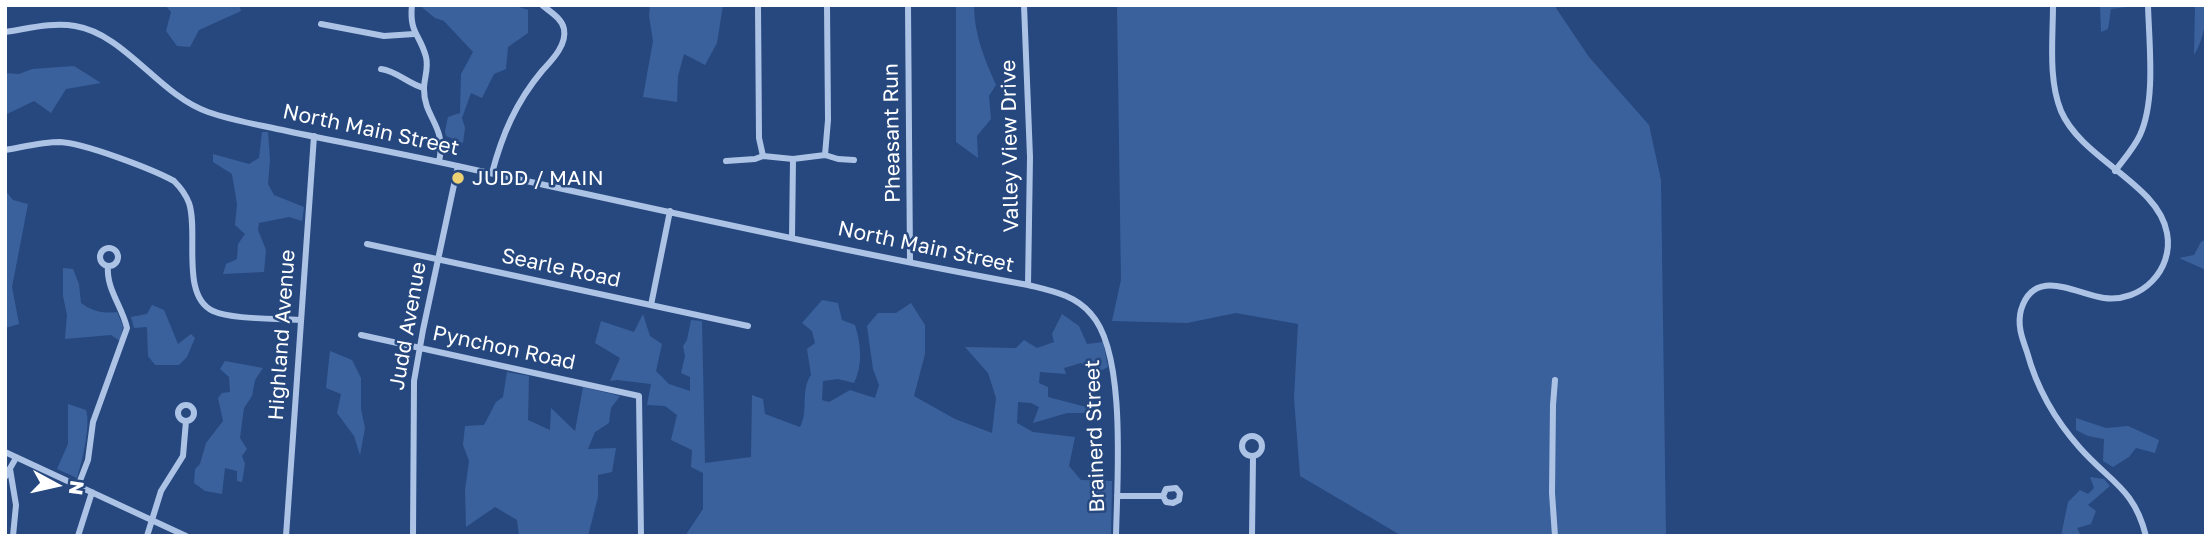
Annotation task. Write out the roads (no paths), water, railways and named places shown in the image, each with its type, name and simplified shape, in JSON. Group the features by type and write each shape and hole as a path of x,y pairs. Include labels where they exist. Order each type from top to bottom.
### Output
{"street":[{"path":"412,5 414,34 426,58 424,88 427,105 441,136 439,162"},
{"path":"492,173 510,118 562,45 565,30 560,19 542,5"},
{"path":"758,5 759,138 764,156"},
{"path":"825,155 828,120 827,5"},
{"name":"Pheasant Run","path":"908,5 910,261"},
{"name":"Valley View Drive","path":"1024,5 1030,158 1028,285"},
{"path":"2053,5 2054,79 2060,109 2079,139 2141,191 2164,220 2168,237 2167,252 2158,275 2142,290 2119,298 2103,298 2055,285 2040,288 2031,294 2021,310 2020,330 2032,369 2050,409 2083,451 2126,492 2138,511 2146,536"},
{"path":"2115,171 2140,135 2148,108 2148,5"},
{"path":"321,24 385,36 414,34"},
{"name":"North Main Street","path":"5,32 65,25 87,29 115,44 161,84 197,108 231,119 1028,285 1061,294 1080,303"},
{"path":"381,69 424,88"},
{"name":"Highland Avenue","path":"286,536 314,136"},
{"path":"5,150 65,143 105,154 174,181 190,206 196,290 207,307 229,315 300,320"},
{"path":"726,161 764,156 793,159 825,155 855,160"},
{"path":"792,237 793,159"},
{"name":"Judd Avenue","path":"413,536 412,405 419,348 458,166"},
{"path":"650,304 670,211"},
{"name":"Searle Road","path":"367,244 748,326"},
{"path":"78,486 88,460 93,422 127,328 111,291 107,276 108,266"},
{"name":"Brainerd Street","path":"1080,303 1101,327 1111,353 1115,385 1116,536"},
{"name":"Pynchon Road","path":"362,335 639,396 640,536"},
{"path":"1555,380 1552,493 1555,536"},
{"path":"147,536 161,491 183,456 186,421"},
{"path":"5,452 186,536"},
{"path":"1252,536 1253,457"},
{"path":"5,477 16,458"},
{"path":"10,469 16,505 13,536"},
{"path":"78,536 92,492"},
{"path":"1117,496 1163,496"}],"place":[{"name":"JUDD / MAIN","path":"458,178"}]}
